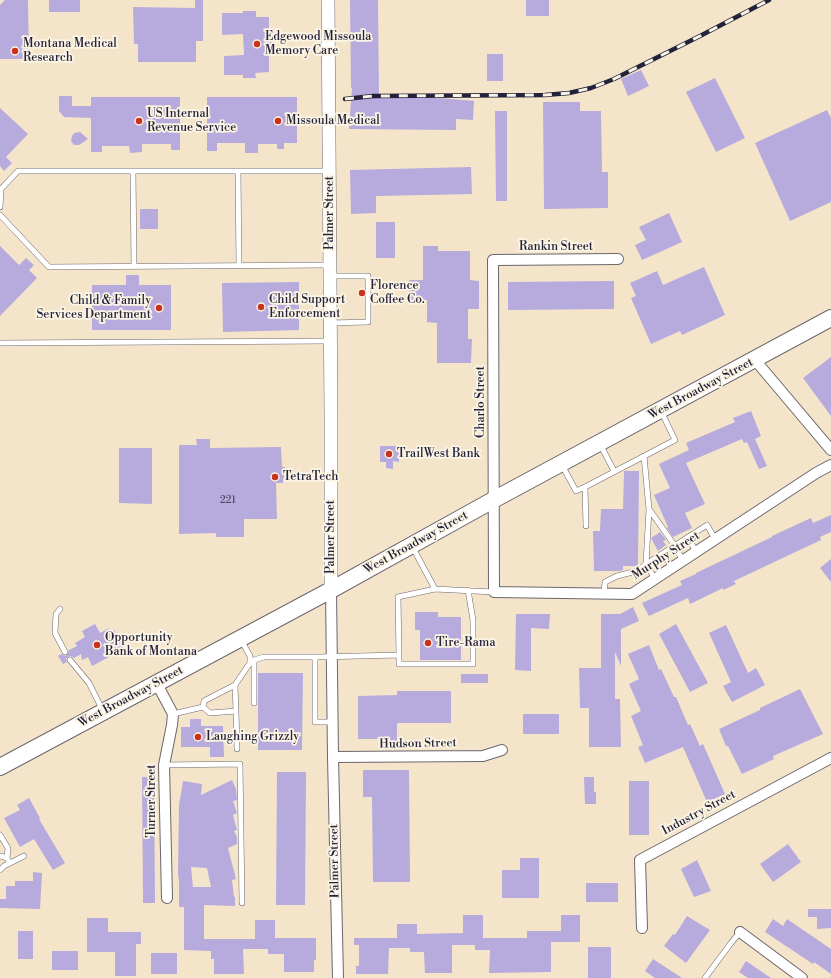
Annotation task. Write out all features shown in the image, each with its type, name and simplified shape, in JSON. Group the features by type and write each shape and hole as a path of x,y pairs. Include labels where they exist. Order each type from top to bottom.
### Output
{"main road":[{"name":"West Broadway Street","path":"0,767 331,590 561,463 831,318"}],"street":[{"name":"Palmer Street","path":"328,0 331,590 338,978"},
{"name":"Rankin Street","path":"493,260 618,259"},
{"name":"Charlo Street","path":"493,260 495,499 494,592"},
{"path":"755,360 831,450"},
{"name":"Murphy Street","path":"494,592 632,594 816,473 831,466"},
{"path":"157,684 173,714"},
{"name":"Turner Street","path":"167,898 164,765 173,714"},
{"name":"Hudson Street","path":"333,757 483,756 502,750"},
{"name":"Industry Street","path":"642,928 640,860 831,758"},
{"path":"740,932 802,978"}],"lane":[{"path":"0,207 1,189 18,171 329,171"},
{"path":"133,171 134,266"},
{"path":"238,171 238,266"},
{"path":"0,215 49,266 238,266 330,271 368,276 368,322 330,323"},
{"path":"0,343 330,341"},
{"path":"561,463 576,491 675,440 660,410"},
{"path":"600,443 614,471"},
{"path":"644,456 648,509 646,564 655,579"},
{"path":"585,487 586,526"},
{"path":"648,509 675,546 683,561"},
{"path":"604,593 605,582 617,576 637,571 707,525 715,539"},
{"path":"688,537 696,552"},
{"path":"412,545 435,589"},
{"path":"664,553 672,568"},
{"path":"468,590 473,620 473,664 399,664 398,597 435,589 468,590 494,592"},
{"path":"60,609 56,614 56,633 65,652"},
{"path":"241,638 252,662 254,703"},
{"path":"204,707 204,701 235,685 252,662 264,657 399,655"},
{"path":"315,657 315,722 333,722"},
{"path":"70,660 89,683 103,712"},
{"path":"235,685 237,749"},
{"path":"173,714 204,707"},
{"path":"204,707 210,712 236,711"},
{"path":"164,765 240,764 242,903"},
{"path":"0,835 8,848 7,858 10,863"},
{"path":"0,856 7,858"},
{"path":"0,870 4,866 24,856"},
{"path":"705,978 740,932"}],"building":[{"path":"5,0 28,0 29,59 0,59 0,5"},
{"path":"49,0 80,0 80,12 49,12"},
{"path":"195,0 203,0 203,41 196,41 196,62 138,62 138,44 134,44 133,7 195,8"},
{"path":"350,0 378,0 379,98 439,98 474,101 473,120 456,119 456,130 349,129 352,88"},
{"path":"526,0 549,0 549,16 526,16"},
{"name":"Edgewood Missoula Memory Care","path":"243,11 256,11 256,17 269,17 269,34 272,34 273,54 269,54 269,72 255,73 256,78 243,78 243,75 224,75 224,56 244,55 243,34 222,35 222,13 243,13"},
{"path":"487,54 503,54 503,81 487,81"},
{"path":"641,70 649,86 628,96 621,79"},
{"path":"715,78 745,138 716,152 686,92"},
{"path":"59,96 72,96 72,106 91,106 91,97 180,97 180,150 171,150 171,144 142,144 142,152 130,153 129,146 102,146 102,152 91,152 91,118 64,117 59,111"},
{"path":"207,97 297,97 297,143 284,143 284,149 277,149 277,144 258,144 258,153 245,153 245,143 217,143 217,151 207,151"},
{"path":"543,102 580,102 580,111 601,111 602,172 608,172 608,208 544,209"},
{"path":"0,108 28,134 6,157 12,163 4,171 0,166"},
{"path":"827,110 831,118 831,202 790,221 755,143"},
{"path":"495,111 507,111 507,201 496,201"},
{"path":"80,132 88,139 79,145 74,145 71,141 72,136 74,133"},
{"path":"471,167 472,194 376,196 376,213 351,214 350,170"},
{"path":"140,209 158,209 158,229 140,229"},
{"path":"669,213 682,242 642,260 635,245 646,240 639,227"},
{"path":"376,222 395,222 395,258 376,258"},
{"path":"0,246 19,265 26,258 34,265 29,270 37,278 0,316"},
{"path":"423,246 438,246 438,251 470,251 470,280 479,281 479,309 468,309 468,339 472,339 471,363 437,363 437,323 427,322 427,300 409,300 409,280 423,280"},
{"path":"704,267 725,315 682,335 680,331 651,344 631,298 636,296 630,283 657,271 663,285"},
{"path":"126,275 139,275 139,285 171,285 171,330 92,330 92,285 126,285"},
{"path":"614,281 614,309 508,310 508,282"},
{"path":"299,282 299,330 223,332 222,283"},
{"path":"831,357 831,416 803,378"},
{"path":"751,411 761,436 755,439 767,466 759,469 747,442 744,443 742,439 686,463 705,504 685,513 692,528 673,537 667,528 668,527 654,495 670,488 659,464 689,450 686,443 735,422 733,418"},
{"path":"196,439 210,439 210,448 281,447 282,467 285,467 283,483 276,483 277,519 244,519 244,537 216,537 216,533 179,534 179,445 197,445"},
{"path":"380,446 399,446 399,462 393,461 393,469 386,468 386,462 380,462"},
{"path":"119,448 152,448 152,504 119,503"},
{"path":"624,471 639,471 638,565 623,566 623,570 620,571 594,571 593,531 600,531 601,509 623,509"},
{"path":"831,515 831,532 820,537 821,540 734,581 736,584 723,590 723,588 690,604 688,598 649,616 642,603 682,585 680,581 772,536 811,518 813,523"},
{"path":"660,532 666,540 663,541 666,545 658,551 651,538"},
{"path":"831,559 831,582 820,568"},
{"path":"633,607 639,621 621,629 621,666 615,652 615,699 620,699 621,747 589,747 589,708 580,708 579,668 601,668 601,614 620,614"},
{"path":"415,612 438,612 438,617 461,617 461,660 420,660 420,630 415,630"},
{"path":"516,614 550,614 549,629 531,628 531,671 515,670"},
{"path":"95,624 100,633 109,628 110,631 114,630 124,649 92,666 88,657 82,660 81,654 74,658 71,656 68,657 66,659 67,662 63,664 58,656 62,654 64,656 67,655 69,650 77,646 75,643 85,637 82,631"},
{"path":"676,624 708,683 690,692 659,634"},
{"path":"726,625 748,673 756,668 765,685 732,702 723,686 731,682 709,633"},
{"path":"649,645 659,670 661,669 674,697 676,697 688,725 690,724 700,746 703,744 725,794 707,802 683,747 645,763 638,747 643,745 631,716 641,711 629,684 639,679 628,654"},
{"path":"258,673 303,673 302,750 258,750"},
{"path":"461,674 488,674 488,683 461,683"},
{"path":"800,689 823,734 773,756 774,759 742,774 728,746 726,746 719,729"},
{"path":"397,691 451,691 451,723 397,723 397,744 381,744 381,739 358,739 358,696 397,695"},
{"path":"523,714 559,714 559,734 523,734"},
{"path":"190,719 201,719 201,726 223,726 224,757 210,757 210,747 181,747 181,727 190,727"},
{"path":"363,770 409,770 410,882 373,882 372,797 363,797"},
{"path":"277,772 306,772 305,905 276,905"},
{"path":"142,777 154,777 155,903 143,903"},
{"path":"584,777 594,777 596,804 585,804"},
{"path":"232,780 236,789 237,800 233,801 237,813 233,815 237,830 234,831 237,837 237,844 228,848 236,879 232,880 235,906 204,905 204,939 255,939 255,920 275,920 275,938 316,938 316,960 314,960 314,972 284,972 284,954 268,954 268,949 243,949 244,974 214,974 214,959 211,959 211,951 184,950 184,907 179,907 178,873 179,805 183,781 202,784 201,795","holes":["191,867 207,868 211,887 193,887"]},
{"path":"629,781 649,781 649,835 629,835"},
{"path":"29,798 40,818 39,819 65,863 53,870 34,839 20,847 4,818 20,810 17,805"},
{"path":"788,844 801,862 773,882 760,864"},
{"path":"520,858 539,858 539,898 502,898 502,870 520,870"},
{"path":"697,860 711,891 694,897 681,869"},
{"path":"33,872 42,873 40,909 0,908 0,899 6,899 6,886 15,886 15,881 33,881"},
{"path":"586,883 618,883 618,902 586,902"},
{"path":"808,909 831,909 831,928 817,929 817,917 808,917"},
{"path":"463,915 483,915 483,938 527,938 527,931 561,931 561,915 580,915 580,942 551,942 551,972 489,973 490,950 475,950 475,945 452,945 452,973 425,973 424,952 410,952 410,948 389,948 388,974 356,974 356,966 359,966 359,945 354,945 354,938 397,938 397,924 417,924 417,934 463,933"},
{"path":"687,916 710,930 686,963 664,946 673,934 675,935"},
{"path":"87,918 108,918 108,932 141,932 141,944 136,944 136,976 115,976 115,952 87,952"},
{"path":"773,919 783,926 787,919 831,949 831,974 814,962 813,964 765,932"},
{"path":"18,931 33,931 33,959 18,959"},
{"path":"588,947 611,947 611,978 588,978"},
{"path":"52,951 78,951 78,970 52,970"},
{"path":"151,953 177,953 177,974 151,974"},
{"path":"653,959 682,978 655,978 645,971"},
{"path":"746,961 771,978 748,978 739,972"}],"railway":[{"path":"345,99 373,96 545,95 569,93 591,88 614,79 769,0"}],"place":[{"name":"Edgewood Missoula Memory Care","path":"257,44"},
{"name":"Montana Medical Research","path":"15,51"},
{"name":"US Internal Revenue Service","path":"139,121"},
{"name":"Missoula Medical","path":"278,121"},
{"name":"Florence Coffee Co.","path":"362,293"},
{"name":"Child Support Enforcement","path":"261,307"},
{"name":"Child & Family Services Department","path":"159,308"},
{"name":"TrailWest Bank","path":"389,454"},
{"name":"TetraTech","path":"275,477"},
{"name":"Tire-Rama","path":"428,643"},
{"name":"Opportunity Bank of Montana","path":"97,645"},
{"name":"Laughing Grizzly","path":"198,737"}]}
